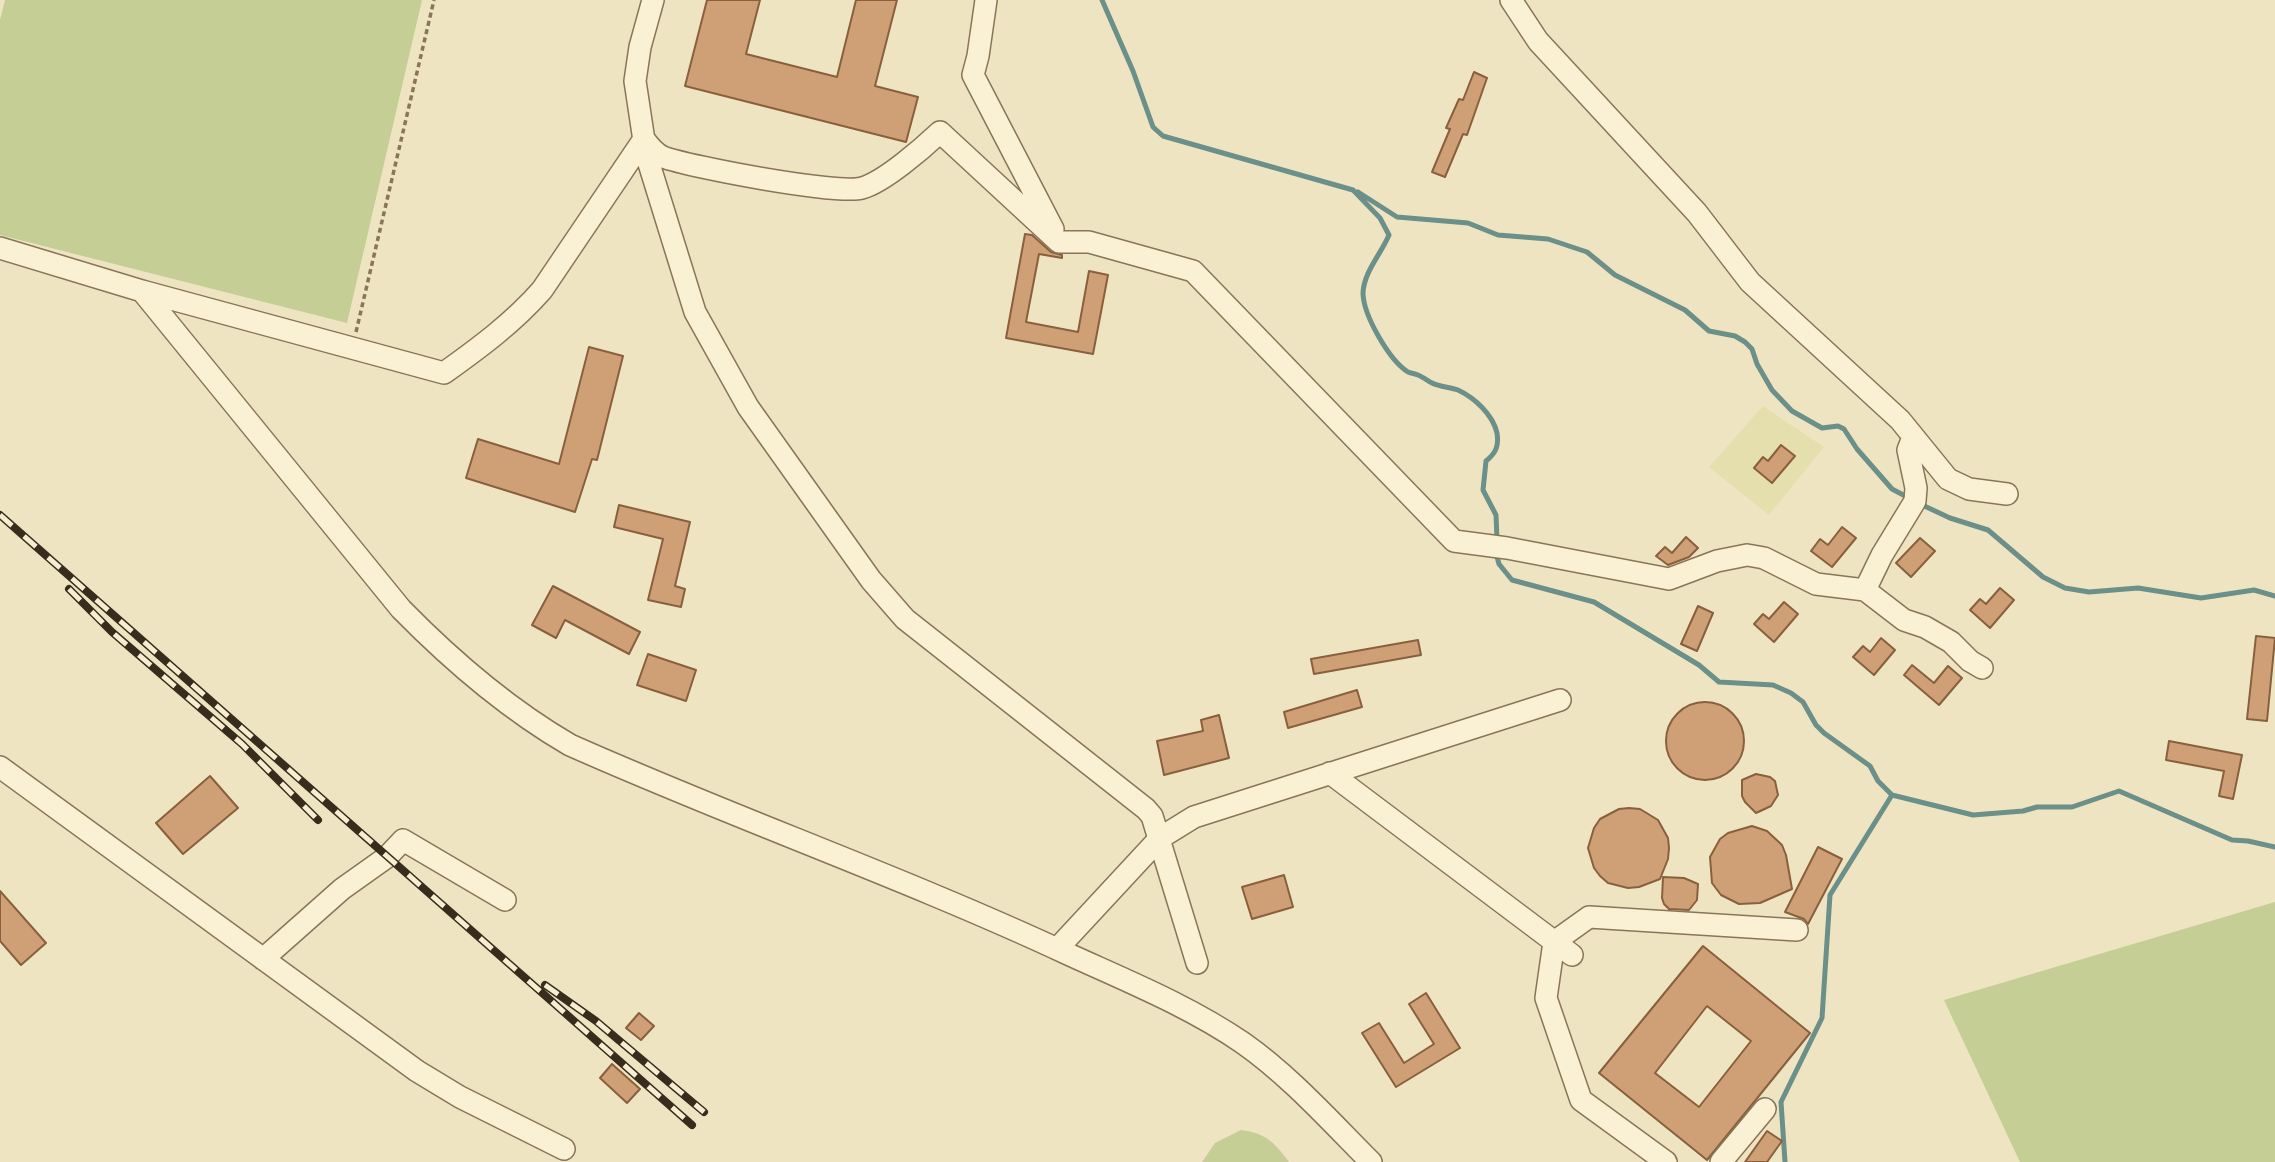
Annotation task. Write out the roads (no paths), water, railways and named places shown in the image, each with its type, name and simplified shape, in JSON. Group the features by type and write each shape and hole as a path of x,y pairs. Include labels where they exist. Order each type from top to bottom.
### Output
{"street":[{"path":"653,0 640,47 635,81 646,155 688,293 703,330 761,427 887,601 923,635 1152,816 1197,963"},
{"path":"986,0 973,75 1059,242"},
{"path":"1511,0 1538,41 1697,213 1750,282 1899,420 1940,471 1957,484 1978,491 2007,494"},
{"path":"644,139 653,151 663,157 730,172 852,190 877,182 940,132 1059,242 1089,242 1193,271 1454,541 1519,550 1669,579 1717,561 1747,555 1764,558 1816,584 1865,590 1904,620 1926,626 1951,642 1970,661 1982,668"},
{"path":"0,248 142,291 444,373 498,334 542,290 644,139"},
{"path":"142,291 401,609 431,639 515,710 552,735 581,750 1002,923 1169,1001 1242,1043 1306,1097 1371,1162"},
{"path":"1865,590 1882,555 1915,502 1916,488 1908,450 1913,437"},
{"path":"1057,949 1160,838 1194,817 1560,700"},
{"path":"0,767 443,1088 564,1149"},
{"path":"1330,774 1572,955"},
{"path":"263,959 342,890 387,857 403,840 505,900"},
{"path":"1666,1162 1581,1100 1546,998 1554,942 1589,917 1797,930"},
{"path":"1721,1162 1765,1109"}],"waterway":[{"path":"1102,0 1133,71 1153,127 1163,136 1353,190 1380,218 1389,235 1369,271 1364,286 1364,303 1386,348 1401,366 1435,384 1464,393 1477,402 1492,420 1498,442 1486,461 1483,490 1496,515 1497,540"},
{"path":"1358,192 1397,217 1468,223 1498,235 1548,239 1587,252 1615,275 1685,310 1709,331 1735,336 1745,342 1752,349 1772,390 1792,411 1822,428 1838,426 1844,429 1857,449 1892,489 1909,498"},
{"path":"1918,503 1950,518 1988,530 2043,577 2065,588 2089,592 2138,588 2201,598 2254,590 2275,596"},
{"path":"1496,553 1499,564 1512,580 1594,602 1699,665 1719,682 1773,685 1791,693 1803,702 1816,725 1824,733 1870,766 1878,781 1892,795 1973,815 2023,811 2037,807 2072,807 2119,791 2232,840 2275,847"},
{"path":"1785,1162 1781,1102 1822,1018 1830,895 1892,795"}],"railway":[{"path":"0,515 692,1125"},
{"path":"69,589 112,632 242,744 318,820"},
{"path":"545,985 596,1021 704,1112"}]}
